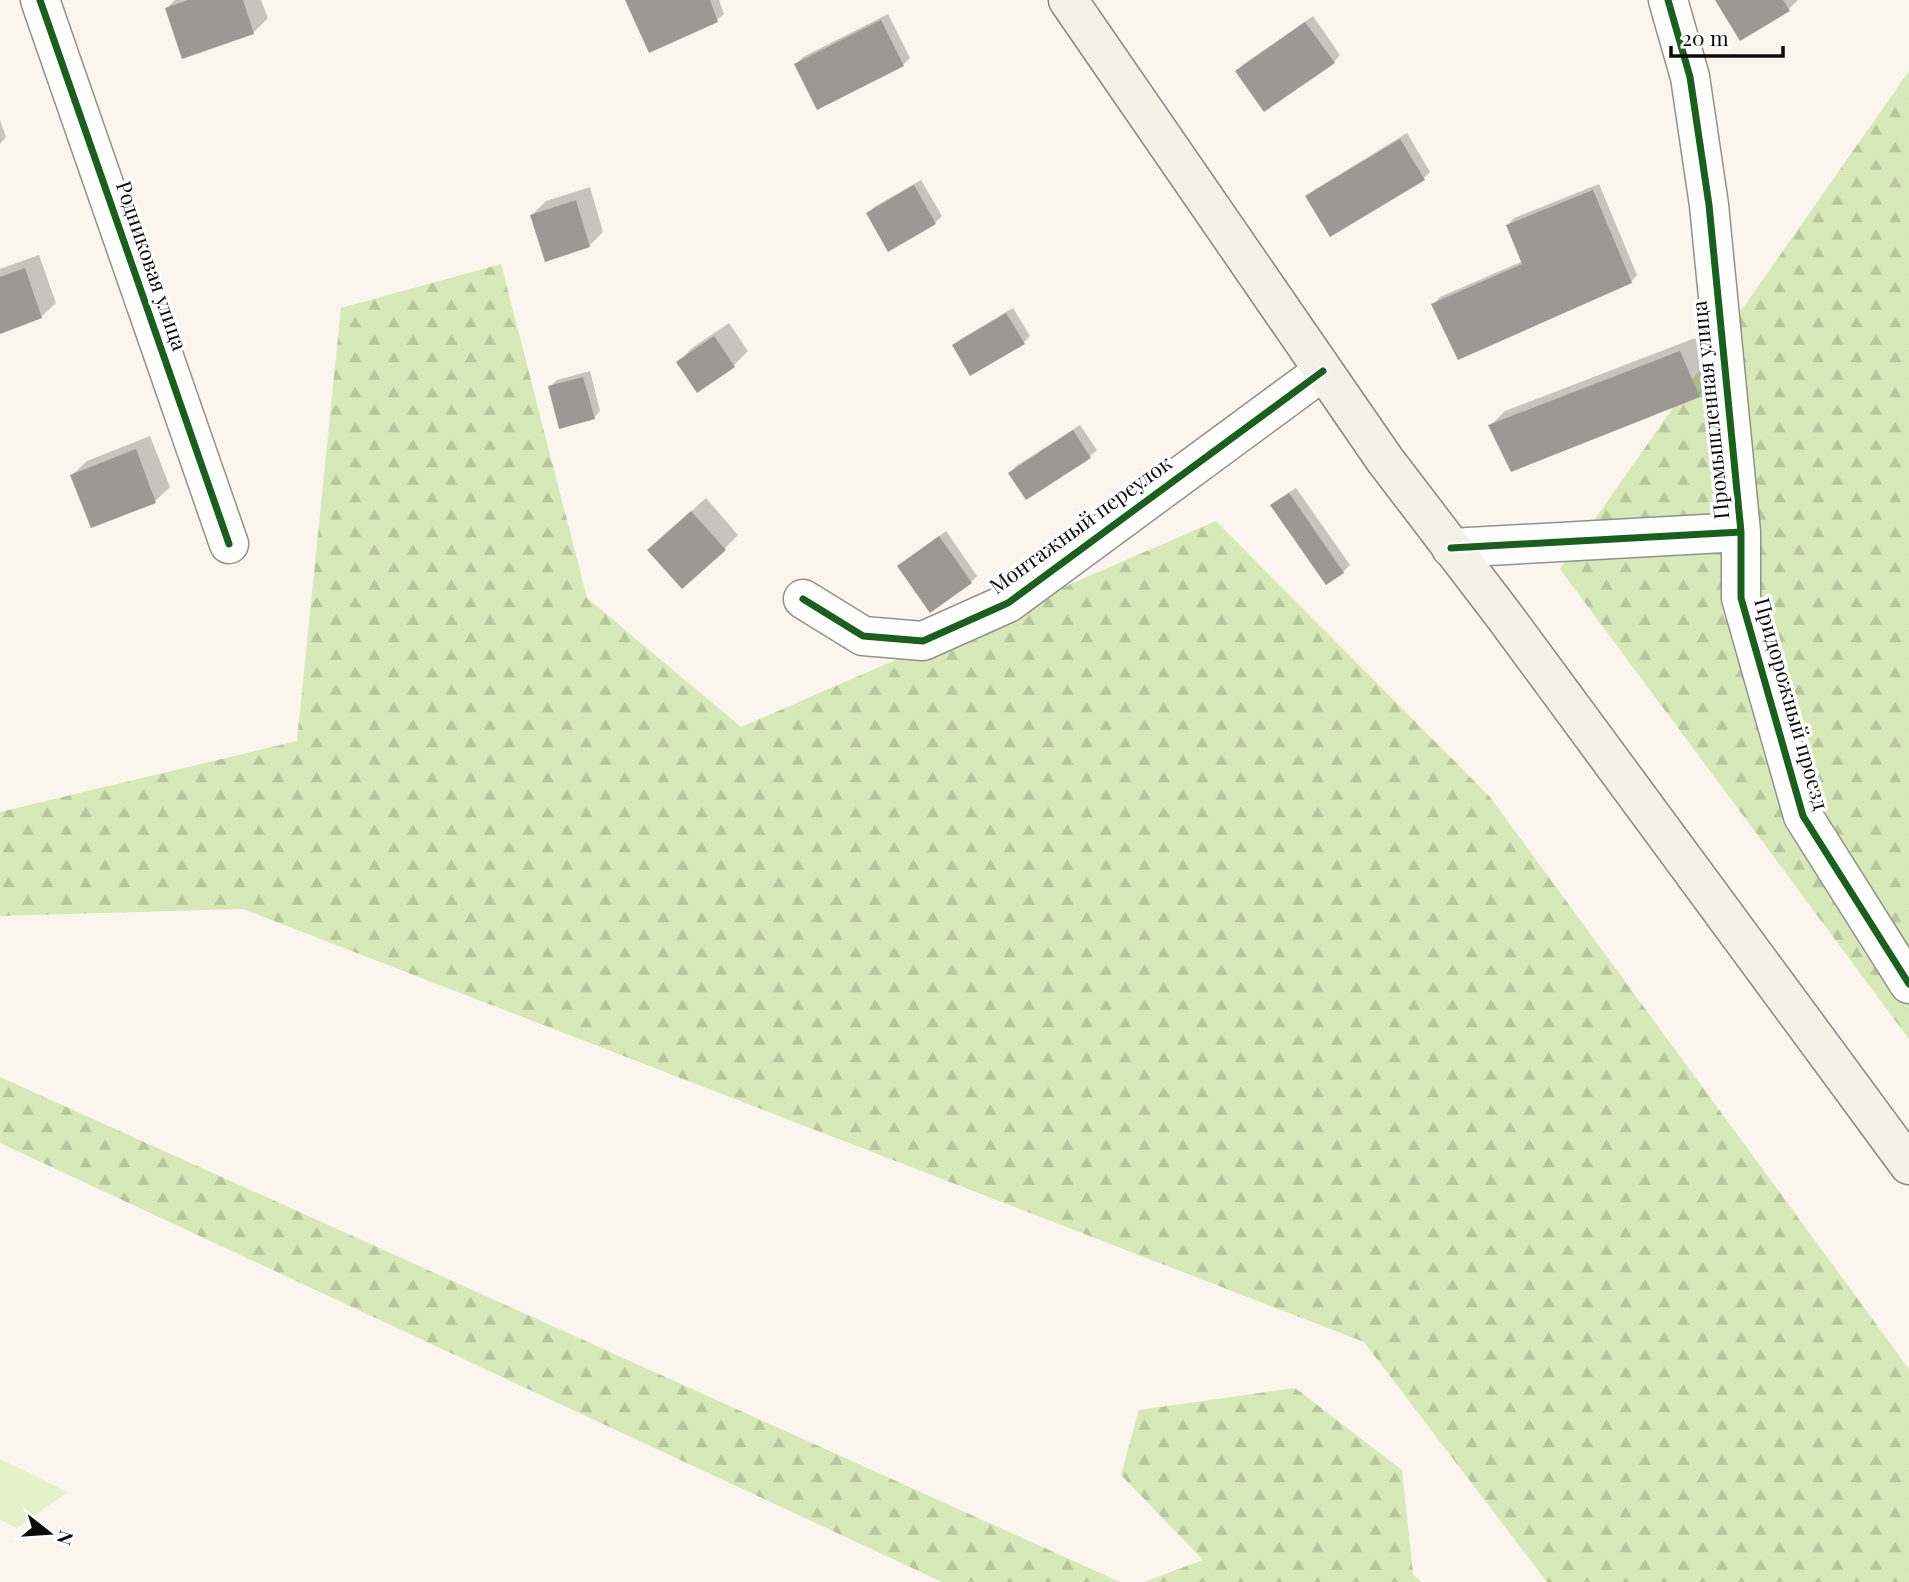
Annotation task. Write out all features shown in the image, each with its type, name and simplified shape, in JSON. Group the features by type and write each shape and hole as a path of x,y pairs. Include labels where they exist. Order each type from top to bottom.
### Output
{"main road":[{"path":"1068,0 1385,460 1505,617 1909,1165"}],"street":[{"name":"Родниковая улица","path":"40,0 229,544"},
{"name":"Промышленная улица","path":"1451,548 1741,532 1707,192 1690,77 1668,0"},
{"name":"Монтажный переулок","path":"803,599 863,636 923,641 1008,603 1323,371"},
{"name":"Придорожный проезд","path":"1741,532 1741,597 1803,816 1909,984"}],"green space":[{"path":"1909,71 1909,1039 1560,569"},
{"path":"501,264 587,598 741,727 1216,521 1490,797 1909,1369 1909,1582 1547,1582 1364,1342 243,909 0,916 0,812 297,741 341,308"},
{"path":"0,1077 1120,1582 942,1582 0,1143"},
{"path":"1295,1388 1402,1470 1413,1574 1421,1582 1144,1582 1203,1560 1121,1475 1139,1410"},
{"path":"0,1459 68,1492 17,1528 0,1520"}],"building":[{"path":"188,0 243,0 254,34 182,59 165,8"},
{"path":"625,0 710,0 718,22 649,53"},
{"path":"1715,0 1783,0 1790,11 1740,41"},
{"path":"881,20 904,66 817,110 794,64"},
{"path":"1305,22 1335,63 1264,112 1235,71"},
{"path":"1400,139 1425,180 1330,237 1305,196"},
{"path":"914,185 936,224 888,252 866,213"},
{"path":"1593,190 1632,283 1458,360 1431,304 1522,264 1506,225"},
{"path":"576,200 590,247 545,262 530,215"},
{"path":"25,268 42,318 0,334 0,277"},
{"path":"1006,313 1025,344 970,376 952,345"},
{"path":"714,336 735,367 697,393 676,362"},
{"path":"1680,351 1700,397 1511,472 1488,425"},
{"path":"583,377 595,419 559,429 548,386"},
{"path":"1073,430 1091,458 1026,500 1008,473"},
{"path":"136,449 156,503 91,528 70,475"},
{"path":"1289,493 1344,573 1326,585 1270,505"},
{"path":"691,511 726,550 682,589 647,550"},
{"path":"939,536 972,583 930,613 897,566"}],"cycle path":[{"path":"40,0 229,544"},
{"path":"1451,548 1741,532 1709,205 1690,77 1668,0"},
{"path":"803,599 863,636 923,641 1008,603 1323,371"},
{"path":"1741,532 1741,598 1803,816 1909,984"}]}
